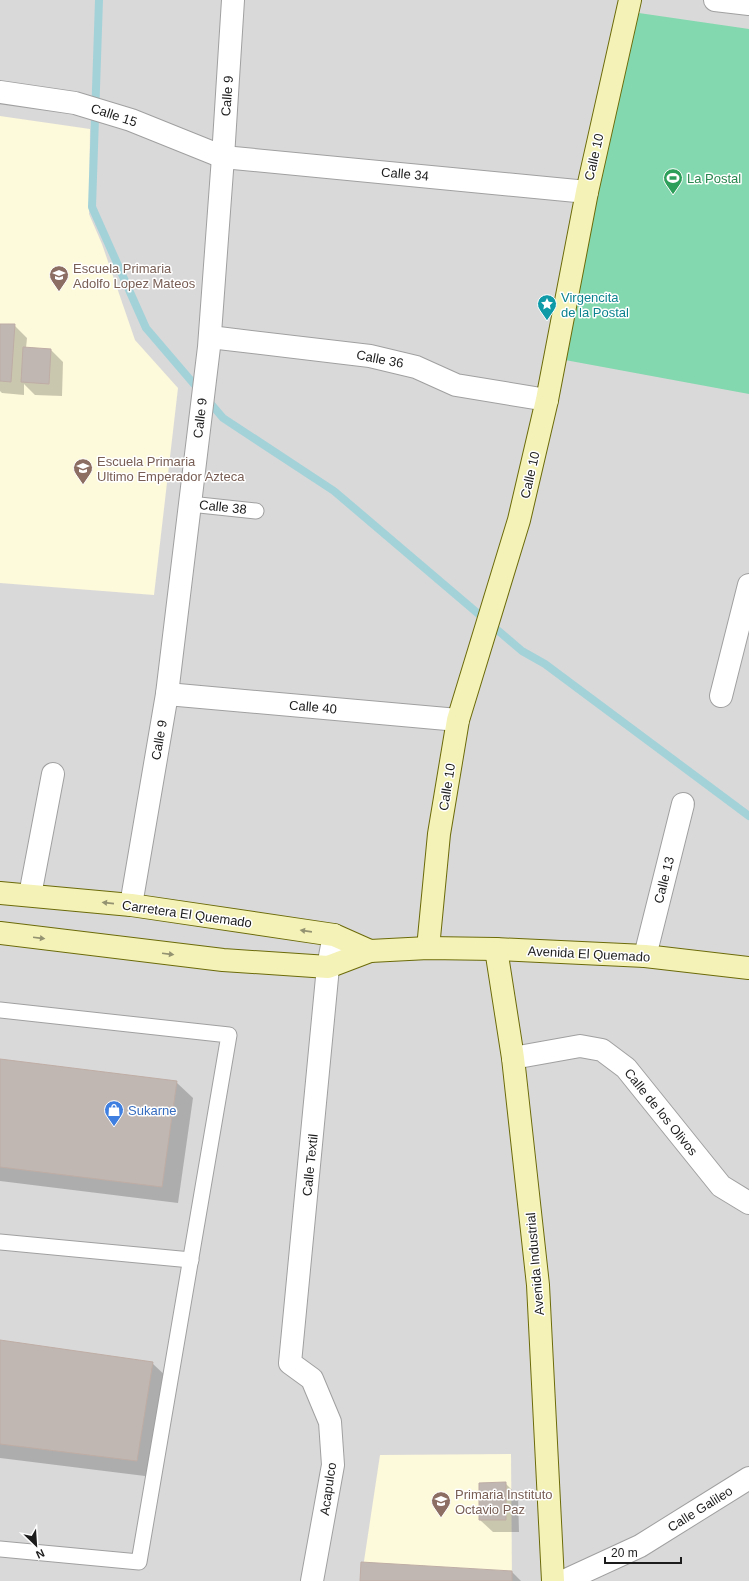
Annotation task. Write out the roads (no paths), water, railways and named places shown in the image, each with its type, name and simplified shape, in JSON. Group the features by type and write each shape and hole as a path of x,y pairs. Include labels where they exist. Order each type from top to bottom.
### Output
{"street":[{"name":"Calle 9","path":"131,905 167,694 202,407 209,342 233,0"},
{"name":"Calle 10","path":"428,948 439,834 458,720 519,520 547,400 587,192 630,0"},
{"path":"715,0 749,4"},
{"name":"Calle 15","path":"0,92 75,103 130,120 223,157"},
{"name":"Calle 34","path":"223,157 587,192"},
{"name":"Calle 36","path":"209,342 370,356 416,367 456,385 547,400"},
{"path":"721,696 746,612 749,585"},
{"name":"Calle 40","path":"167,694 458,720"},
{"path":"30,895 52,774"},
{"name":"Calle 13","path":"645,956 683,804"},
{"name":"Carretera El Quemado","path":"0,892 131,905 334,935 370,951"},
{"name":"Carretera El Quemado","path":"0,934 223,960 328,968 370,951 428,948"},
{"name":"Calle Textil","path":"290,1363 328,968 334,935"},
{"name":"Avenida El Quemado","path":"428,948 496,949 645,956 749,968"},
{"name":"Avenida Industrial","path":"496,949 513,1058 538,1285 553,1581"},
{"name":"Calle de los Olivos","path":"513,1058 580,1046 602,1050 626,1068 721,1186 749,1203"},
{"name":"Acapulco","path":"290,1363 312,1379 330,1422 333,1465 312,1581"},
{"name":"Calle Galileo","path":"564,1581 640,1546 749,1478"}],"lane":[{"name":"Calle 38","path":"190,504 256,511"},
{"path":"0,1010 228,1035 139,1562 0,1549"},
{"path":"0,1242 191,1260"}],"waterway":[{"path":"99,0 92,207 146,328 223,418 334,491 522,651 545,664 749,816"}],"place":[{"name":"La Postal","path":"673,195"},
{"name":"Escuela Primaria Adolfo Lopez Mateos","path":"59,292"},
{"name":"Virgencita de la Postal","path":"547,321"},
{"name":"Escuela Primaria Ultimo Emperador Azteca","path":"83,485"},
{"name":"Sukarne","path":"114,1127"},
{"name":"Primaria Instituto Octavio Paz","path":"441,1518"}]}
